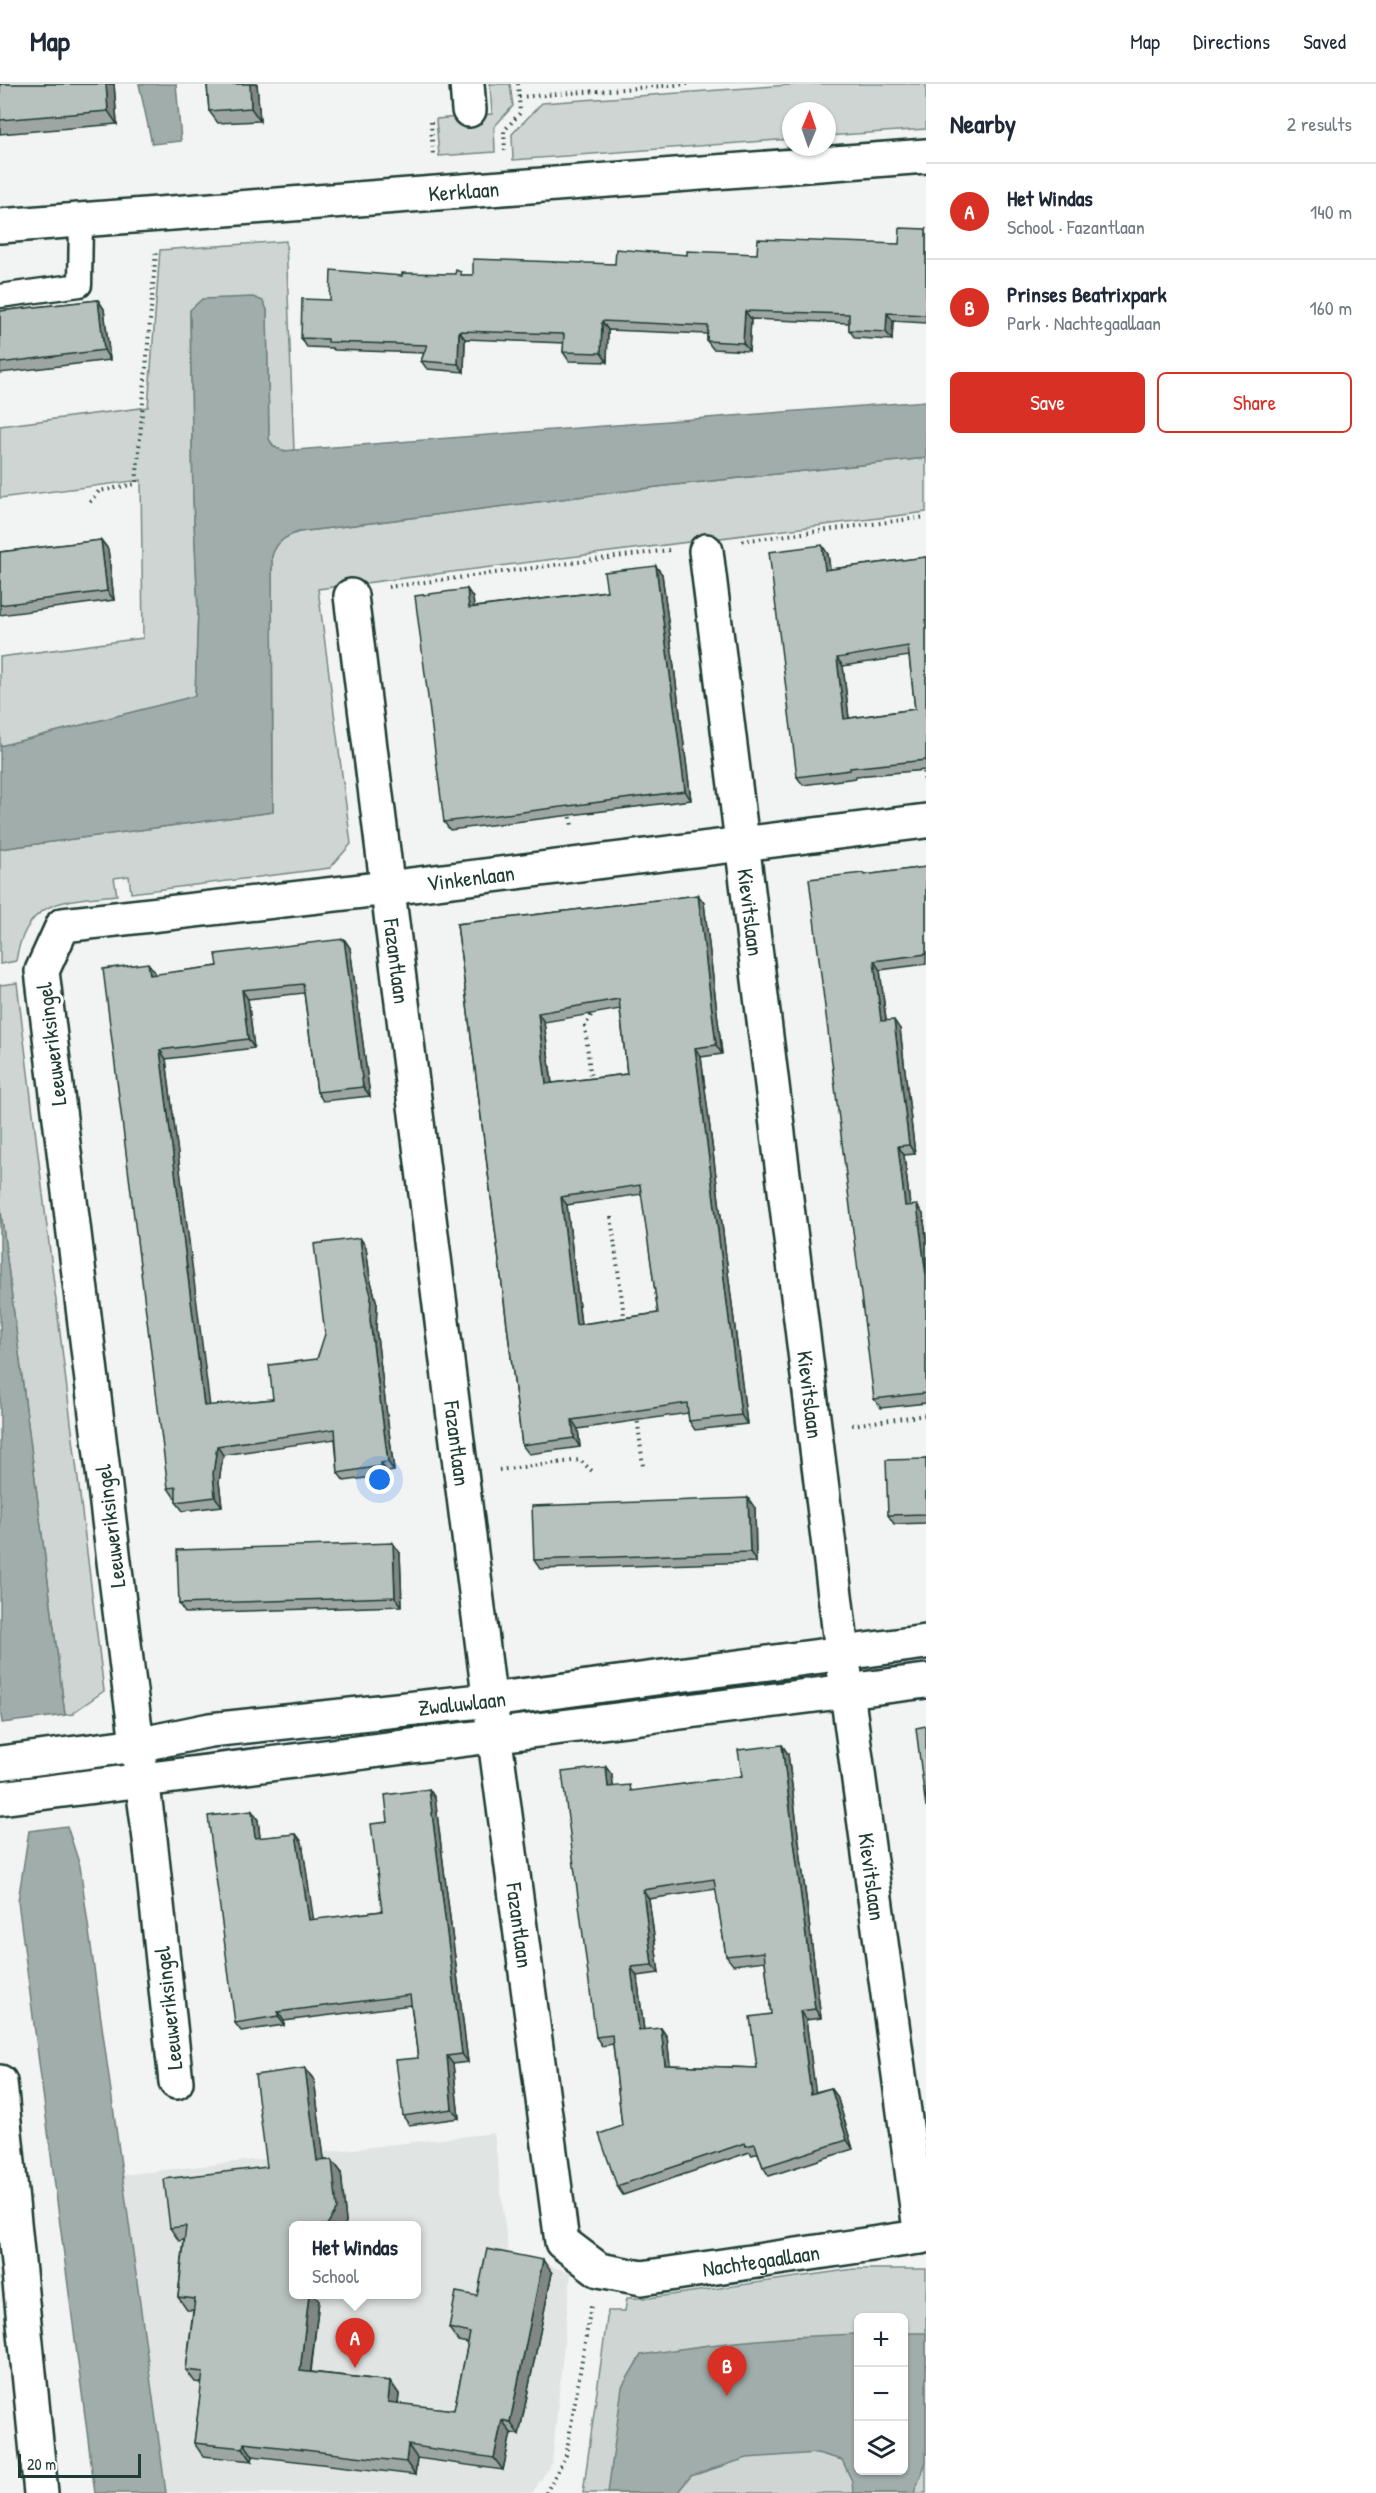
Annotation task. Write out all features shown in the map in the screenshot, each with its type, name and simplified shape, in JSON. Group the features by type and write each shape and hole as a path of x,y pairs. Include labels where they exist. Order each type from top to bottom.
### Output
{"street":[{"name":"Kerklaan","path":"0,226 435,195 505,187 926,156"},
{"name":"Kievitslaan","path":"706,551 847,1692 924,2237"},
{"name":"Fazantlaan","path":"351,596 494,1737 562,2242 599,2270"},
{"name":"Vinkenlaan","path":"42,971 63,925 388,888 926,821"},
{"name":"Leeuweriksingel","path":"42,971 142,1782 176,2082"},
{"name":"Zwaluwlaan","path":"0,1763 137,1744 210,1730 490,1700 926,1642"},
{"name":"Zwaluwlaan","path":"0,1798 142,1782 926,1681"},
{"path":"0,2082 41,2493"},
{"name":"Nachtegaallaan","path":"599,2270 642,2278 924,2237"}],"lane":[{"path":"0,296 81,285 81,220"}],"path":[{"path":"505,187 504,131 520,113 518,84"},
{"path":"519,97 688,84"},
{"path":"435,195 431,119 468,97"},
{"path":"90,502 99,490 136,484 155,282 158,214"},
{"path":"740,541 926,517"},
{"path":"351,596 350,592 669,550"},
{"path":"922,755 926,790"},
{"path":"611,1217 625,1324"},
{"path":"636,1407 643,1466"},
{"path":"814,1430 926,1415"},
{"path":"461,1474 580,1461 592,1471"},
{"path":"546,2493 566,2455 599,2270"}],"shaded area":[{"path":"139,84 176,84 181,141 152,144"},
{"path":"490,84 510,84 513,106 494,127 495,152 439,156 436,119 492,114"},
{"path":"802,84 926,84 926,129 836,135 836,102 782,102 782,140 513,160 512,134 542,103"},
{"path":"286,241 294,451 279,449 269,439 267,310 263,301 190,311 193,498 198,610 195,696 0,746 0,657 143,638 141,480 0,498 0,426 148,407 160,250"},
{"path":"253,297 263,301 267,310 269,439 274,447 283,451 926,401 926,458 665,486 294,534 279,543 272,556 273,812 0,849 0,746 195,696 198,610 193,498 190,310 202,299"},
{"path":"926,458 926,512 318,589 351,844 330,868 131,893 129,876 114,878 117,895 64,902 38,914 21,940 16,961 0,964 0,849 273,812 272,556 279,543 286,538 299,532 665,486"},
{"path":"17,983 104,1691 74,1714 65,1715 0,1204 0,985"},
{"path":"0,1204 65,1715 2,1723 0,1708"},
{"path":"67,1826 80,1866 166,2493 95,2493 18,1901 29,1831"},
{"path":"494,2133 508,2251 571,2273 552,2463 532,2493 166,2493 122,2175"},
{"path":"854,2269 926,2269 926,2493 583,2493 608,2311 625,2311 627,2298 649,2298"},
{"path":"908,2333 926,2333 926,2462 914,2493 853,2493 852,2481 842,2460 817,2453 747,2458 691,2476 677,2493 608,2493 622,2387 641,2355 804,2336 854,2334 854,2475 908,2475"}],"building":[{"path":"0,84 106,84 108,111 0,120"},
{"path":"207,84 250,84 251,108 209,111"},
{"path":"900,228 926,229 926,315 887,313 886,332 849,330 849,314 745,311 743,343 707,341 708,326 602,321 601,353 563,352 564,334 459,331 458,364 421,361 427,345 328,342 328,339 301,338 302,299 330,300 331,270 402,276 402,273 455,274 456,270 461,272 461,275 473,275 473,259 615,264 616,249 687,255 687,251 757,254 758,239 899,244"},
{"path":"98,300 104,350 0,363 0,311"},
{"path":"101,540 107,591 0,605 0,552"},
{"path":"822,545 825,570 926,557 926,760 850,768 850,770 797,777 769,552","holes":["908,646 915,709 844,719 837,658"]},
{"path":"656,566 685,791 444,822 415,596 467,589 469,608 607,591 604,572"},
{"path":"926,867 926,954 874,961 881,1021 894,1020 909,1145 898,1146 905,1206 917,1205 926,1276 926,1393 874,1399 809,879"},
{"path":"698,895 716,1045 695,1048 741,1415 689,1421 687,1403 572,1420 574,1438 522,1445 457,924","holes":["619,999 627,1074 546,1084 538,1013","640,1185 658,1313 576,1325 561,1197"]},
{"path":"344,939 363,1087 317,1092 303,984 242,990 248,1039 160,1050 204,1406 273,1399 269,1365 317,1359 325,1334 314,1244 360,1238 364,1270 371,1295 370,1320 388,1462 381,1463 381,1466 338,1473 335,1429 217,1446 213,1474 215,1497 176,1502 176,1487 168,1488 103,969 148,963 150,975 218,966 216,954"},
{"path":"926,1459 926,1514 888,1515 886,1460"},
{"path":"748,1498 750,1552 534,1560 532,1506"},
{"path":"393,1543 395,1597 179,1604 177,1550"},
{"path":"926,1726 926,1808 916,1728"},
{"path":"782,1745 815,2009 800,2011 811,2094 831,2088 847,2140 763,2167 755,2144 746,2146 745,2143 617,2186 599,2134 622,2126 612,2035 596,2037 562,1772 606,1767 608,1787 630,1785 631,1791 742,1776 738,1750","holes":["714,1879 726,1956 764,1952 771,2014 750,2017 757,2068 665,2065 661,2028 639,2030 631,1967 652,1965 643,1890"]},
{"path":"429,1789 462,2054 447,2056 452,2109 403,2116 396,2060 418,2058 410,1995 278,2012 278,2016 235,2023 208,1816 252,1811 255,1838 296,1834 309,1920 382,1911 371,1824 388,1822 385,1795"},
{"path":"305,2068 317,2161 332,2160 337,2209 330,2221 289,2221 289,2299 309,2299 300,2371 390,2381 388,2402 454,2410 470,2333 449,2328 456,2292 477,2296 487,2249 543,2260 510,2422 502,2420 494,2458 408,2445 406,2462 244,2443 243,2448 194,2443 203,2372 186,2370 195,2299 178,2297 186,2226 170,2228 164,2179 267,2167 255,2075"}],"place":[{"name":"Het Windas","path":"355,2368"},
{"name":"Prinses Beatrixpark","path":"727,2396"}]}
